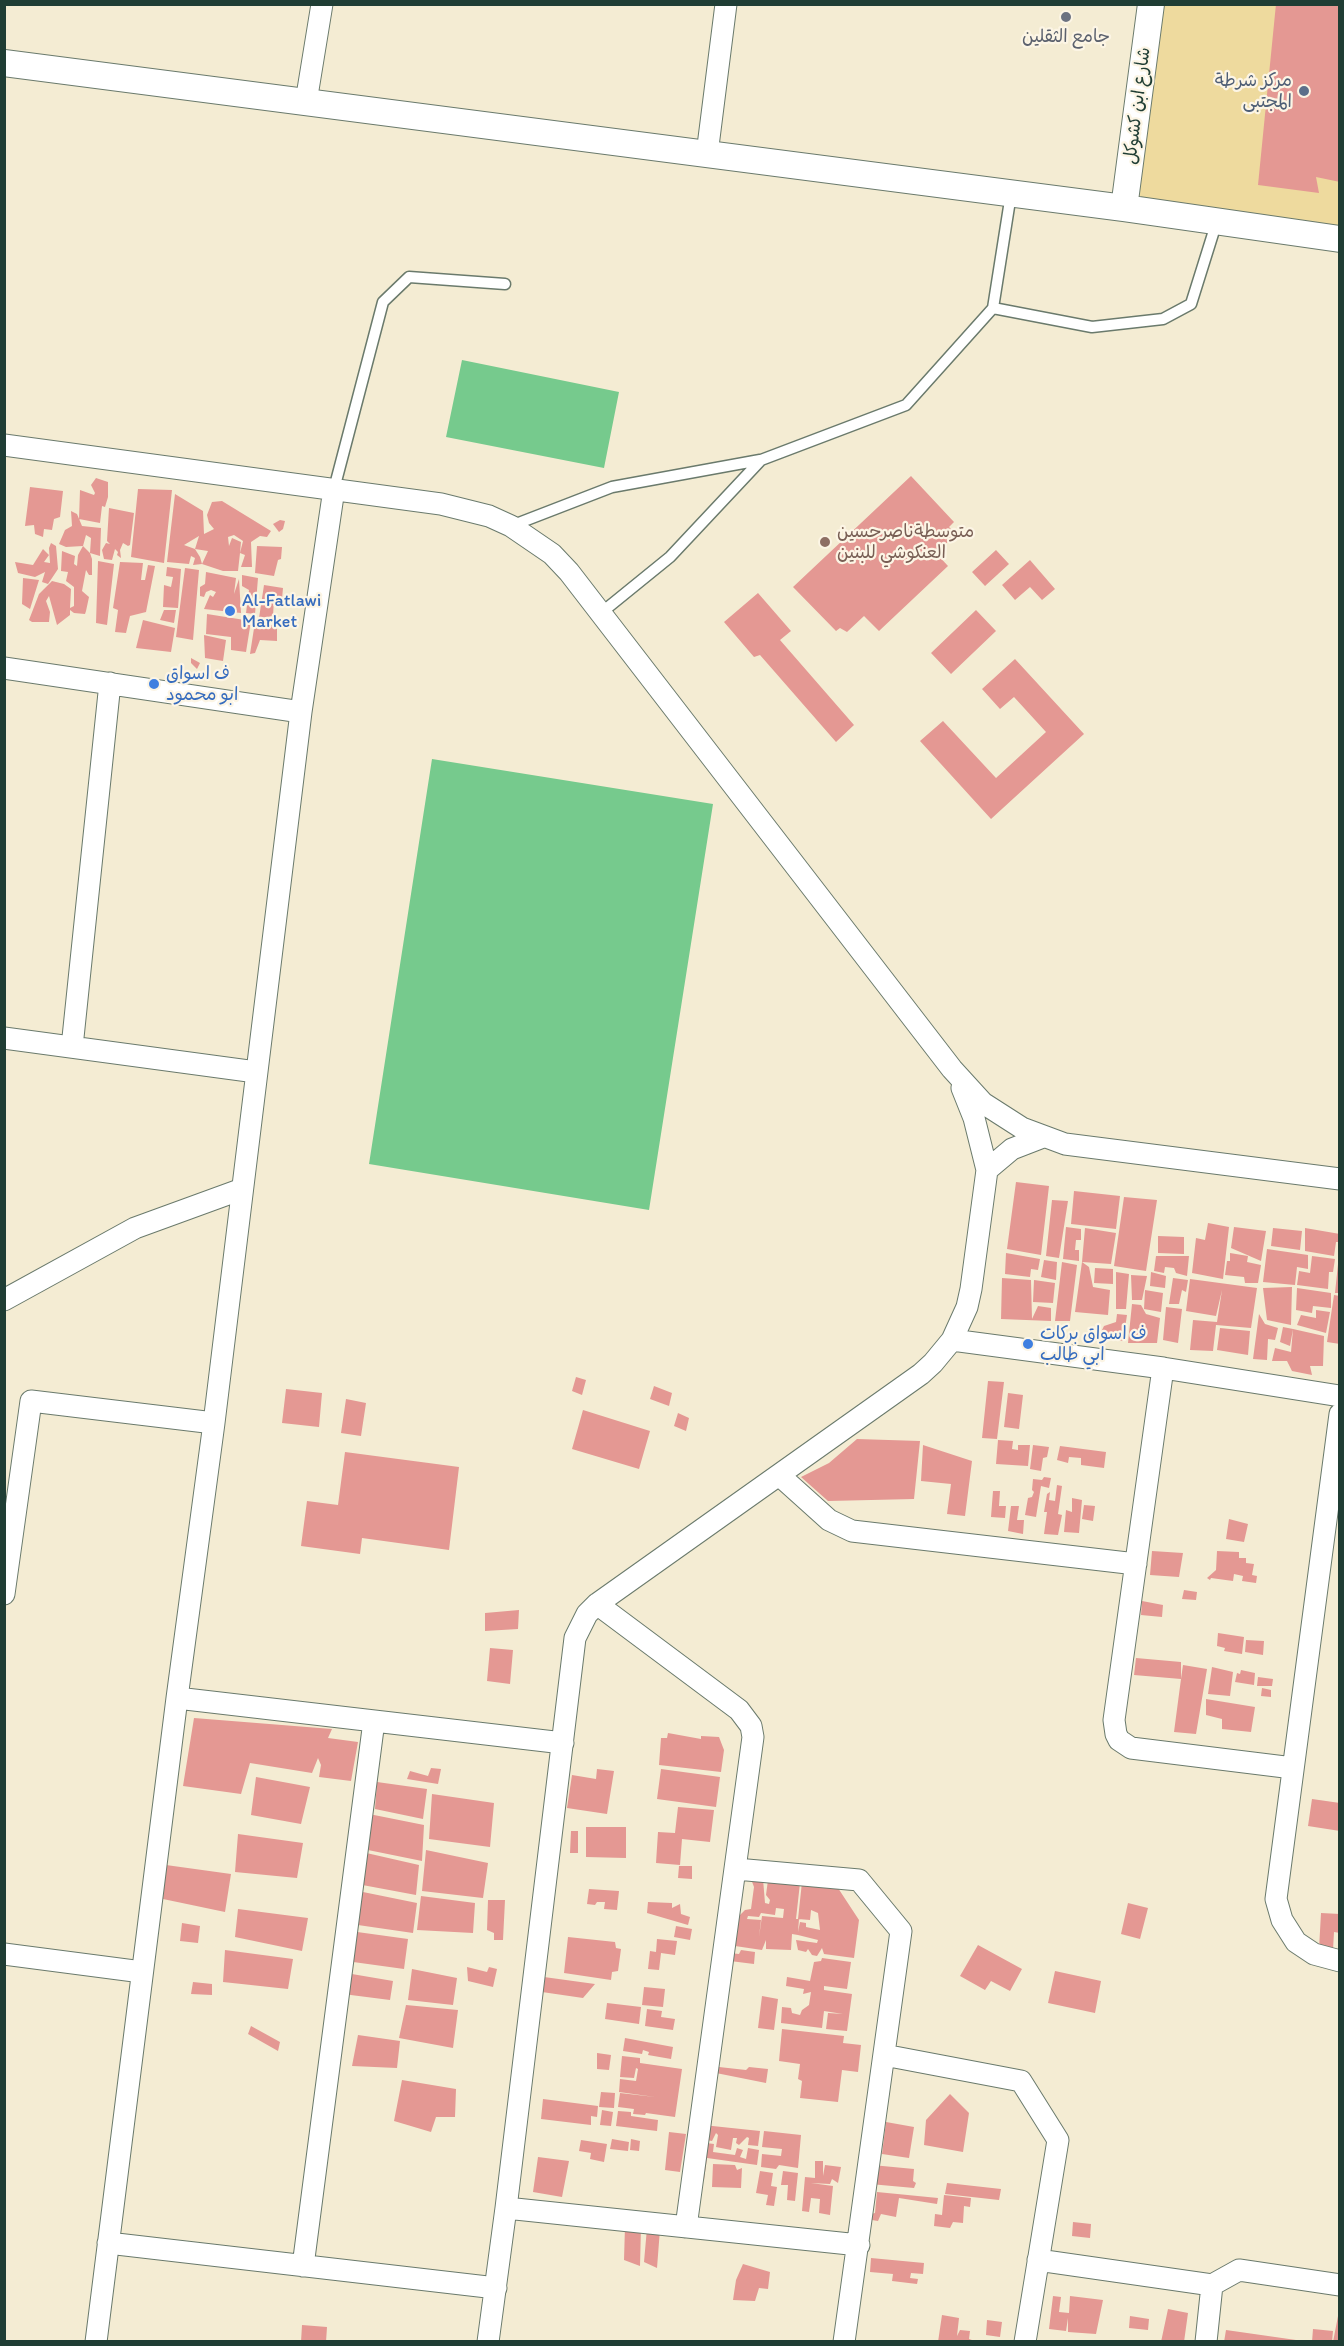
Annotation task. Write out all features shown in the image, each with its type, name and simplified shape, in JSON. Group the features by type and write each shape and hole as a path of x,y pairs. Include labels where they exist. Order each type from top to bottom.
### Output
{"street":[{"path":"306,102 322,4"},
{"path":"707,154 726,4"},
{"name":"شارع ابن كشوكل","path":"1124,208 1151,4"},
{"path":"4,63 1011,193 1340,239"},
{"path":"4,445 465,509 512,526 552,554 601,612 966,1087 992,1110 1022,1128 1043,1137 1088,1147 1340,1179"},
{"path":"96,2342 214,1423 301,712 334,489"},
{"path":"4,668 301,712"},
{"path":"72,1047 110,683"},
{"path":"4,1038 256,1072"},
{"path":"488,2342 575,1638 587,1614 597,1604 921,1374 952,1340 964,1315 971,1289 987,1170 974,1118 952,1069"},
{"path":"987,1170 1012,1149 1043,1137"},
{"path":"4,1300 135,1228 242,1189"},
{"path":"952,1340 1163,1368 1340,1396"},
{"path":"1163,1368 1114,1727 1119,1740 1131,1748 1293,1768"},
{"path":"5,1589 31,1401 214,1423"},
{"path":"1340,1414 1276,1888 1278,1909 1288,1932 1296,1942 1314,1954 1340,1961"},
{"path":"779,1475 829,1520 852,1531 1136,1564"},
{"path":"597,1604 739,1710 751,1726 753,1746 686,2227"},
{"path":"177,1698 562,1743"},
{"path":"303,2266 374,1721"},
{"path":"736,1869 859,1880 901,1931 844,2342"},
{"path":"4,1954 142,1972"},
{"path":"885,2055 1021,2081 1058,2140 1025,2342"},
{"path":"506,2208 859,2245"},
{"path":"108,2243 495,2288"},
{"path":"1038,2260 1212,2285 1239,2270 1340,2285"},
{"path":"1206,2342 1212,2285"}],"lane":[{"path":"512,526 612,487 760,460 906,405 993,308 1011,193"},
{"path":"993,308 1092,327 1163,319 1191,304 1217,221"},
{"path":"334,489 383,302 409,277 505,284"},
{"path":"601,612 670,557 760,460"}],"green space":[{"path":"462,360 619,392 604,468 446,437"},
{"path":"432,759 713,804 649,1210 369,1164"}],"sand":[{"path":"1151,5 1339,5 1339,236 1124,208"}],"building":[{"name":"مركز شرطة المجتبى","path":"1276,4 1340,4 1340,182 1316,177 1319,193 1258,185"},
{"path":"911,476 954,522 949,527 956,534 936,553 948,566 879,631 864,616 847,632 840,628 836,631 793,587"},
{"path":"96,478 108,482 108,497 105,507 102,506 100,523 79,519 80,490 94,495 91,485"},
{"path":"30,487 63,491 60,517 54,519 52,530 44,529 43,537 35,534 34,525 25,526"},
{"path":"138,489 172,490 164,563 131,557"},
{"path":"175,494 203,511 204,534 214,529 207,515 212,502 222,501 271,531 267,537 260,536 251,542 252,567 241,567 245,555 240,553 238,571 223,571 202,564 193,565 195,558 191,556 189,564 167,562","holes":["234,535 243,541 240,553 241,542 232,538 229,546 228,537","199,536 195,549 184,545","195,549 208,551 202,564"]},
{"path":"109,508 134,513 130,545 123,543 120,550 121,558 115,549 112,560 104,559 102,550 106,543 110,544 107,541"},
{"path":"71,511 77,514 82,526 101,528 100,556 90,553 91,538 86,535 83,546 66,547 59,544 65,530 72,526"},
{"path":"280,520 285,521 283,529 279,532 273,524"},
{"path":"51,543 56,546 58,569 48,584 42,582 45,572 35,577 18,573 15,562 33,565 43,549 49,555 44,562 50,563"},
{"path":"83,546 92,559 92,575 89,575 86,570 82,591 89,597 85,614 74,613 70,610 70,615 57,625 49,596 46,601 50,612 49,622 29,620 39,594 52,581 64,584 71,589 70,608 74,606 74,587 66,581 68,572 61,571 62,551 75,556 74,564 77,566 78,555"},
{"path":"257,546 282,547 281,559 278,560 274,576 255,573"},
{"path":"996,550 1009,564 985,586 972,572"},
{"path":"1030,560 1055,589 1042,600 1030,587 1015,600 1002,585"},
{"path":"98,561 114,564 107,625 96,623"},
{"path":"120,562 143,563 141,580 145,580 148,565 155,566 146,612 130,616 126,633 115,632 118,610 113,608"},
{"path":"167,567 181,569 178,608 163,607 164,585 171,587 173,577 166,576"},
{"path":"185,568 199,570 193,640 176,637"},
{"path":"206,572 236,578 234,594 239,579 241,613 204,609 210,595 213,597 216,592 211,590 206,592 204,597 200,596 200,587 205,584"},
{"path":"242,575 258,578 255,614 246,613 249,590 242,586"},
{"path":"23,578 39,580 30,609 22,604"},
{"path":"264,585 283,588 282,599 274,599 273,616 259,618"},
{"path":"758,593 791,631 780,640 854,725 836,742 760,655 754,657 724,622"},
{"path":"164,610 176,610 174,623 160,620"},
{"path":"976,610 996,631 951,674 931,653"},
{"path":"207,614 251,621 246,652 231,650 231,637 206,634"},
{"path":"143,620 175,628 171,652 136,648"},
{"path":"255,622 277,626 277,641 260,640 255,653 250,654"},
{"path":"204,635 226,640 223,661 205,658"},
{"path":"191,658 200,663 197,669 191,663"},
{"path":"1015,659 1084,734 991,819 920,741 943,721 996,778 1046,732 1014,697 1000,709 982,689"},
{"path":"1016,1182 1049,1186 1041,1255 1007,1249"},
{"path":"1074,1191 1120,1196 1116,1229 1071,1224"},
{"path":"1124,1197 1157,1200 1146,1271 1114,1266"},
{"path":"1052,1200 1068,1201 1059,1258 1046,1256"},
{"path":"1208,1223 1229,1227 1223,1279 1192,1273 1196,1238 1205,1240"},
{"path":"1066,1227 1081,1229 1081,1240 1076,1240 1075,1250 1079,1250 1079,1261 1063,1259"},
{"path":"1234,1227 1266,1231 1261,1261 1231,1248"},
{"path":"1085,1228 1116,1233 1111,1264 1082,1262"},
{"path":"1273,1228 1302,1231 1300,1250 1271,1246"},
{"path":"1305,1228 1340,1234 1340,1242 1336,1242 1334,1256 1305,1251"},
{"path":"1158,1236 1184,1237 1184,1254 1158,1253"},
{"path":"1267,1249 1308,1255 1308,1269 1297,1267 1295,1285 1263,1282"},
{"path":"1006,1253 1040,1259 1038,1270 1031,1269 1030,1277 1005,1274"},
{"path":"1230,1253 1248,1256 1247,1262 1261,1265 1258,1283 1245,1283 1244,1277 1225,1275"},
{"path":"1156,1256 1189,1256 1187,1276 1176,1273 1174,1268 1165,1267 1164,1273 1154,1271"},
{"path":"1312,1256 1335,1259 1333,1272 1329,1272 1328,1289 1297,1285 1299,1271 1310,1273"},
{"path":"1044,1260 1057,1262 1056,1280 1041,1277"},
{"path":"1062,1262 1077,1265 1070,1321 1055,1321"},
{"path":"1082,1262 1089,1267 1093,1287 1110,1290 1108,1315 1075,1312"},
{"path":"1338,1264 1340,1264 1340,1293 1335,1293"},
{"path":"1095,1268 1113,1269 1113,1284 1094,1283"},
{"path":"1116,1272 1129,1274 1126,1309 1116,1309"},
{"path":"1151,1272 1166,1276 1165,1288 1150,1286"},
{"path":"1131,1275 1147,1276 1142,1300 1132,1300"},
{"path":"1002,1278 1031,1280 1032,1319 1038,1306 1051,1308 1051,1321 1001,1319"},
{"path":"1173,1278 1188,1280 1186,1292 1182,1290 1179,1304 1169,1304"},
{"path":"1190,1279 1257,1288 1251,1328 1216,1325 1213,1351 1190,1350 1193,1320 1217,1322 1222,1290 1216,1316 1186,1311"},
{"path":"1034,1280 1055,1283 1053,1303 1033,1302"},
{"path":"1292,1287 1291,1325 1267,1320 1263,1288"},
{"path":"1297,1288 1331,1293 1331,1308 1313,1306 1312,1313 1296,1310"},
{"path":"1145,1290 1163,1293 1161,1312 1144,1309"},
{"path":"1334,1295 1340,1296 1340,1344 1327,1342"},
{"path":"1132,1304 1141,1305 1146,1314 1160,1318 1157,1343 1128,1343"},
{"path":"1166,1307 1182,1309 1178,1343 1163,1340"},
{"path":"1316,1310 1330,1312 1326,1333 1297,1325 1301,1315 1316,1318"},
{"path":"1117,1314 1127,1315 1123,1341 1099,1336 1104,1326 1116,1322"},
{"path":"1259,1314 1265,1324 1278,1328 1275,1340 1268,1339 1267,1360 1253,1359"},
{"path":"1283,1327 1293,1329 1290,1346 1280,1342"},
{"path":"1220,1328 1250,1331 1248,1355 1217,1350"},
{"path":"1293,1329 1324,1336 1323,1366 1310,1366 1312,1375 1292,1371 1287,1361 1272,1361 1275,1348 1291,1352"},
{"path":"576,1377 586,1380 582,1395 572,1391"},
{"path":"988,1381 1004,1382 997,1439 982,1438"},
{"path":"654,1386 672,1393 669,1406 650,1399"},
{"path":"286,1389 322,1393 319,1427 282,1423"},
{"path":"1008,1393 1023,1395 1019,1429 1004,1427"},
{"path":"346,1399 366,1403 361,1436 341,1433"},
{"path":"583,1410 650,1431 639,1469 572,1449"},
{"path":"678,1413 689,1418 686,1431 674,1426"},
{"path":"857,1439 920,1441 914,1499 828,1501 801,1477 829,1463"},
{"path":"998,1440 1013,1441 1012,1449 1018,1450 1018,1445 1030,1445 1028,1466 996,1464"},
{"path":"923,1445 972,1461 965,1516 947,1514 951,1484 921,1481"},
{"path":"1033,1445 1049,1447 1047,1457 1043,1458 1041,1471 1030,1469"},
{"path":"1060,1446 1106,1452 1104,1468 1081,1465 1081,1458 1069,1457 1068,1463 1057,1460"},
{"path":"345,1452 459,1467 449,1550 362,1538 360,1554 301,1546 307,1501 338,1505"},
{"path":"1044,1477 1051,1478 1049,1488 1041,1486 1036,1517 1025,1515 1028,1498 1032,1497 1034,1492 1032,1490 1033,1479 1042,1480"},
{"path":"1057,1485 1062,1486 1058,1514 1062,1515 1058,1535 1044,1534 1047,1494 1050,1492 1049,1500 1055,1501"},
{"path":"993,1491 1000,1491 999,1506 1006,1506 1005,1518 991,1517"},
{"path":"1072,1498 1082,1500 1079,1533 1064,1532 1066,1510 1072,1512"},
{"path":"1084,1505 1095,1506 1093,1521 1082,1519"},
{"path":"1011,1506 1019,1506 1017,1520 1024,1520 1023,1534 1008,1531"},
{"path":"1229,1519 1248,1524 1244,1542 1226,1539"},
{"path":"1152,1551 1183,1553 1179,1577 1150,1575"},
{"path":"1217,1551 1239,1552 1239,1558 1246,1558 1246,1563 1254,1564 1252,1575 1257,1576 1256,1583 1242,1581 1243,1576 1234,1574 1233,1581 1207,1578 1216,1570"},
{"path":"1184,1590 1197,1592 1196,1600 1182,1599"},
{"path":"1142,1601 1163,1605 1162,1617 1141,1615"},
{"path":"519,1610 518,1629 485,1631 485,1613"},
{"path":"1218,1633 1244,1637 1242,1654 1224,1651 1225,1648 1217,1646"},
{"path":"1246,1640 1264,1641 1263,1655 1245,1652"},
{"path":"490,1648 513,1650 510,1684 487,1681"},
{"path":"1136,1658 1181,1662 1181,1679 1134,1675"},
{"path":"1183,1665 1207,1669 1196,1734 1174,1732"},
{"path":"1212,1667 1233,1672 1230,1696 1208,1694"},
{"path":"1241,1670 1255,1673 1254,1685 1235,1682 1237,1673 1240,1674"},
{"path":"1258,1677 1273,1679 1272,1686 1257,1686"},
{"path":"1262,1688 1271,1690 1271,1697 1261,1696"},
{"path":"1206,1699 1255,1707 1251,1732 1222,1729 1222,1719 1206,1715"},
{"path":"194,1718 332,1729 328,1738 358,1742 351,1781 319,1777 321,1765 318,1758 312,1773 250,1763 241,1794 183,1786"},
{"path":"668,1733 701,1739 701,1736 719,1737 724,1750 721,1772 659,1765 661,1738 667,1738"},
{"path":"431,1768 441,1769 438,1784 407,1779 410,1771 428,1776"},
{"path":"597,1769 614,1771 607,1814 567,1808 572,1775 596,1779"},
{"path":"661,1769 720,1777 716,1807 657,1799"},
{"path":"256,1777 310,1787 301,1824 251,1815"},
{"path":"377,1782 427,1789 423,1819 375,1809"},
{"path":"432,1794 494,1803 490,1847 429,1839"},
{"path":"1312,1799 1340,1803 1340,1831 1308,1826"},
{"path":"678,1807 714,1810 710,1842 682,1839 680,1865 656,1863 658,1832 675,1833"},
{"path":"369,1814 424,1825 422,1861 363,1849"},
{"path":"586,1827 626,1827 626,1858 586,1857"},
{"path":"571,1831 578,1831 578,1853 570,1853"},
{"path":"238,1834 303,1843 297,1878 235,1872"},
{"path":"426,1850 488,1863 483,1898 422,1891"},
{"path":"362,1852 419,1865 416,1895 357,1884"},
{"path":"166,1865 231,1874 225,1912 163,1899"},
{"path":"679,1866 692,1866 692,1879 678,1878"},
{"path":"751,1879 763,1879 765,1903 769,1904 770,1900 766,1895 768,1880 800,1883 796,1919 798,1919 802,1882 836,1885 859,1920 854,1958 824,1954 822,1948 817,1956 812,1955 808,1949 806,1952 798,1950 796,1940 817,1943 818,1940 792,1934 791,1950 766,1949 766,1940 762,1950 735,1946 739,1916 745,1910 751,1909 754,1887","holes":["776,1908 784,1909 783,1918 762,1916 759,1937 761,1920 747,1919 748,1916 759,1917 761,1913 775,1915","811,1910 818,1913 820,1930 806,1927 806,1923 800,1922 798,1932 799,1919 810,1920"]},
{"path":"589,1889 619,1891 617,1910 604,1909 605,1902 597,1902 595,1905 587,1904"},
{"path":"358,1891 417,1903 413,1933 351,1924"},
{"path":"421,1896 475,1903 473,1933 417,1930"},
{"path":"488,1900 505,1900 503,1940 494,1940 494,1933 487,1930"},
{"path":"648,1902 672,1903 672,1908 680,1904 681,1914 690,1917 688,1925 647,1913"},
{"path":"1128,1903 1148,1908 1140,1939 1121,1934"},
{"path":"238,1909 308,1918 302,1951 235,1937"},
{"path":"1321,1913 1340,1914 1340,1933 1334,1932 1333,1950 1319,1949"},
{"path":"182,1923 200,1926 198,1943 180,1941"},
{"path":"676,1926 692,1929 690,1940 674,1937"},
{"path":"350,1931 408,1939 404,1969 346,1961"},
{"path":"568,1937 615,1942 616,1948 621,1949 618,1971 612,1972 611,1980 564,1973"},
{"path":"657,1939 677,1941 675,1955 661,1953 659,1970 648,1969 650,1951 656,1952"},
{"path":"978,1945 1022,1969 1010,1991 991,1981 985,1990 960,1976"},
{"path":"225,1950 293,1959 288,1989 223,1982"},
{"path":"741,1950 755,1952 754,1964 730,1961 730,1953 739,1954"},
{"path":"822,1958 851,1962 847,1989 824,1986 824,1990 852,1994 847,2031 826,2029 828,2013 843,2014 824,2011 822,2028 781,2023 782,2007 791,2008 792,2013 800,2015 802,2010 809,2005 811,1992 803,1994 804,1989 786,1986 787,1977 810,1981 814,1962 821,1961"},
{"path":"467,1967 487,1972 489,1967 497,1969 493,1987 468,1981"},
{"path":"412,1969 457,1978 453,2005 408,2000"},
{"path":"1055,1971 1101,1981 1095,2013 1048,2003"},
{"path":"346,1973 393,1981 390,2000 343,1994"},
{"path":"544,1977 595,1984 583,1998 542,1992"},
{"path":"193,1982 212,1984 212,1995 191,1994"},
{"path":"644,1987 665,1989 663,2007 642,2005"},
{"path":"762,1996 778,1999 774,2030 758,2028"},
{"path":"607,2003 641,2007 639,2024 605,2019"},
{"path":"406,2005 458,2010 453,2048 399,2038"},
{"path":"647,2009 662,2011 661,2017 675,2019 673,2030 645,2026"},
{"path":"251,2026 280,2042 278,2051 248,2034"},
{"path":"782,2029 844,2036 843,2043 861,2045 858,2072 842,2070 838,2102 800,2098 802,2081 798,2079 800,2064 779,2061"},
{"path":"358,2035 400,2041 397,2068 352,2066"},
{"path":"625,2038 673,2047 671,2059 648,2055 649,2052 643,2050 642,2054 623,2051"},
{"path":"597,2053 611,2055 609,2070 597,2069"},
{"path":"622,2056 640,2058 640,2063 682,2069 675,2117 646,2113 645,2115 633,2114 634,2109 618,2107 620,2093 655,2097 619,2092 620,2079 636,2081 638,2069 636,2068 634,2078 620,2077"},
{"path":"719,2067 746,2070 749,2067 768,2069 766,2083 716,2073"},
{"path":"402,2080 456,2089 455,2117 436,2117 431,2132 394,2121"},
{"path":"601,2092 615,2093 614,2108 599,2107"},
{"path":"950,2094 969,2113 963,2152 924,2145 926,2120"},
{"path":"543,2099 598,2106 597,2117 591,2116 591,2125 541,2119"},
{"path":"602,2110 613,2112 611,2126 600,2125"},
{"path":"618,2111 631,2112 631,2116 658,2120 657,2131 616,2126"},
{"path":"886,2122 914,2127 909,2158 882,2154"},
{"path":"703,2125 760,2131 758,2146 748,2145 749,2138 747,2137 739,2145 736,2143 737,2138 733,2138 731,2150 716,2147 718,2135 716,2133 712,2141 701,2139"},
{"path":"764,2131 801,2135 798,2168 779,2165 776,2169 761,2167 762,2154 781,2156 782,2149 762,2147"},
{"path":"669,2132 686,2134 680,2172 665,2170"},
{"path":"612,2139 629,2142 628,2151 610,2149"},
{"path":"631,2139 640,2141 639,2151 630,2150"},
{"path":"581,2140 607,2144 604,2162 590,2159 591,2153 579,2151"},
{"path":"699,2142 714,2144 713,2152 735,2155 737,2148 743,2150 740,2157 746,2159 748,2148 759,2150 757,2165 707,2158 704,2180 693,2179"},
{"path":"538,2157 569,2161 562,2197 533,2192"},
{"path":"815,2161 823,2161 823,2176 825,2165 841,2167 838,2183 832,2179 830,2184 811,2183 833,2186 830,2215 819,2213 820,2199 811,2198 809,2212 802,2211 805,2177 815,2178"},
{"path":"713,2164 735,2165 737,2170 742,2168 741,2188 712,2187"},
{"path":"872,2165 914,2169 913,2181 916,2183 914,2188 870,2184"},
{"path":"760,2171 773,2173 771,2186 777,2187 774,2206 766,2205 768,2195 756,2193"},
{"path":"783,2171 798,2173 795,2201 787,2200 788,2185 781,2185"},
{"path":"947,2183 1001,2189 999,2200 945,2194"},
{"path":"877,2192 938,2198 937,2204 899,2198 896,2217 881,2214 878,2221 872,2220 871,2214 875,2213"},
{"path":"944,2195 971,2198 970,2207 964,2206 963,2223 953,2222 950,2228 934,2226 935,2214 942,2215"},
{"path":"1073,2222 1091,2224 1090,2238 1072,2236"},
{"path":"625,2226 641,2227 640,2266 624,2260"},
{"path":"647,2228 660,2229 657,2268 644,2262"},
{"path":"871,2258 924,2263 923,2274 911,2273 910,2278 918,2279 917,2284 892,2281 893,2274 870,2272"},
{"path":"743,2264 770,2272 768,2289 759,2288 755,2301 733,2300 736,2280"},
{"path":"1053,2296 1061,2297 1059,2312 1069,2313 1070,2296 1103,2300 1096,2334 1068,2332 1068,2318 1066,2331 1049,2329"},
{"path":"1168,2309 1188,2313 1184,2342 1161,2342"},
{"path":"942,2315 959,2318 957,2336 960,2330 970,2331 969,2339 972,2342 938,2342"},
{"path":"1130,2316 1149,2319 1148,2330 1129,2328"},
{"path":"1338,2316 1340,2342 1333,2342"},
{"path":"987,2320 1002,2322 1000,2337 986,2335"},
{"path":"302,2325 327,2327 326,2342 301,2342"},
{"path":"1313,2329 1333,2331 1332,2342 1312,2342"},
{"path":"1226,2330 1296,2340 1296,2342 1224,2342"}],"place":[{"name":"جامع الثقلين","path":"1066,17"},
{"name":"مركز شرطة المجتبى","path":"1304,91"},
{"name":"متوسطةناصرحسين العنكوشي للبنين","path":"825,542"},
{"name":"Al-Fatlawi Market","path":"230,611"},
{"name":"ف اسواق ابو محمود","path":"154,684"},
{"name":"ف اسواق بركات ابي طالب","path":"1028,1344"}]}
